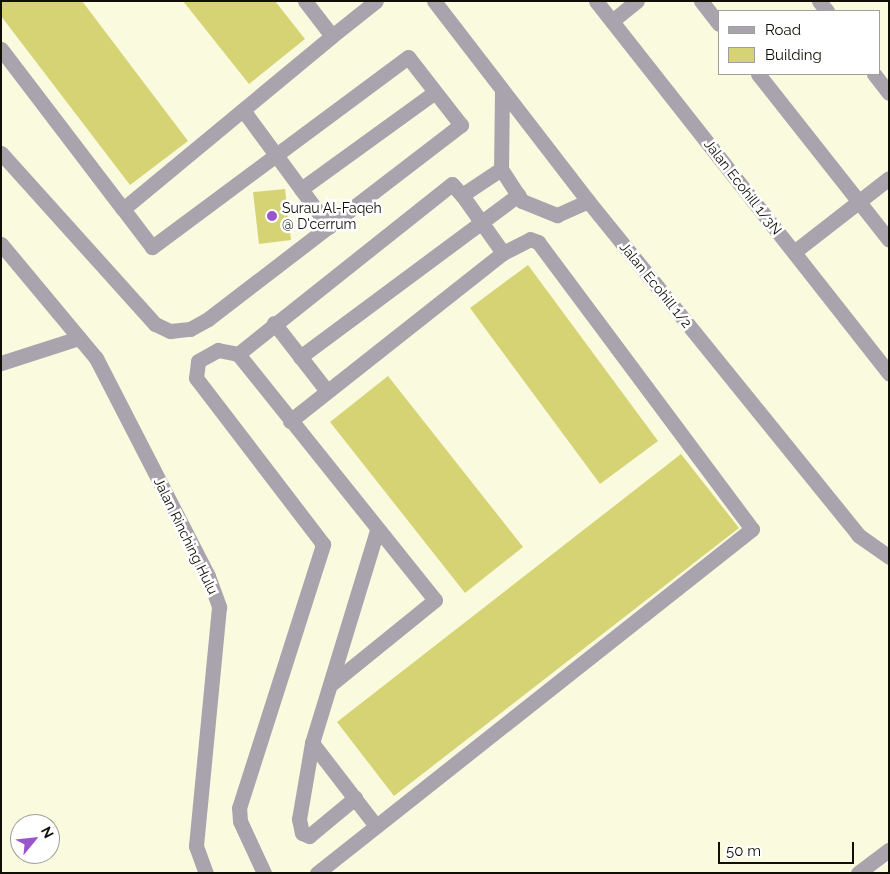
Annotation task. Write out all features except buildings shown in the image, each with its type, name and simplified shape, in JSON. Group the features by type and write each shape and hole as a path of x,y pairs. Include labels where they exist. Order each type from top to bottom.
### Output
{"street":[{"path":"305,1 332,36"},
{"path":"124,210 376,1"},
{"name":"Jalan Ecohill 1/2","path":"434,1 588,201 858,534 889,557"},
{"name":"Jalan Ecohill 1/3N","path":"596,1 889,373"},
{"path":"612,21 637,1"},
{"path":"701,1 718,23"},
{"path":"1,49 152,247 275,153 408,57 462,125 208,319 190,329 170,331 156,324 1,153"},
{"path":"759,75 889,240"},
{"path":"875,75 889,93"},
{"path":"502,90 501,169 522,201 557,215 588,201"},
{"path":"301,189 436,92"},
{"path":"243,110 329,227"},
{"path":"462,195 501,169"},
{"path":"794,252 889,178"},
{"path":"238,354 274,323 452,184 462,195 503,253"},
{"path":"300,357 480,221 518,195"},
{"path":"290,421 503,253 523,240 538,242 752,529 318,873"},
{"name":"Jalan Rinching Hulu","path":"1,244 100,366 208,576 219,607 196,846 206,873"},
{"path":"274,323 327,391"},
{"path":"1,363 79,338"},
{"path":"264,873 240,821 239,808 323,544 196,378 198,361 218,350 238,354 377,531 435,600 330,685"},
{"path":"355,798 309,836 302,833 299,819 312,743 377,531"},
{"path":"312,743 376,826"},
{"path":"858,873 889,850"}],"place":[{"name":"Surau Al-Faqeh @ D'cerrum","path":"272,216"}]}
